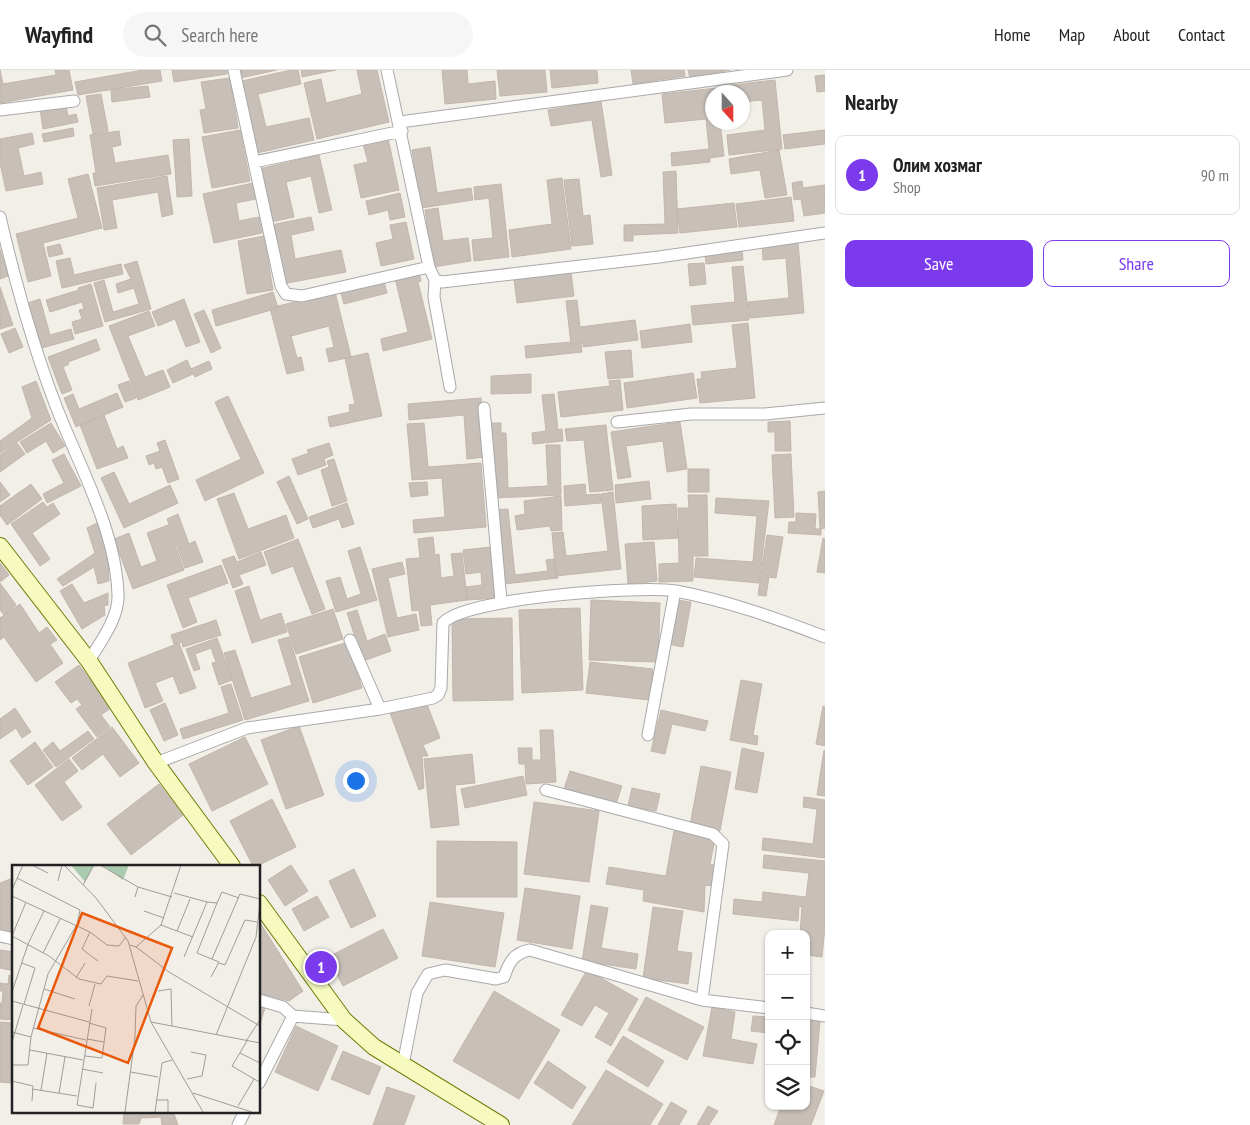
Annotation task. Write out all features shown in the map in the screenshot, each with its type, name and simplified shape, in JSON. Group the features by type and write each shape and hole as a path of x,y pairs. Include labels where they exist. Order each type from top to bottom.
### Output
{"main road":[{"path":"0,546 89,661 156,763 231,865"},
{"path":"260,904 344,1020 374,1047 501,1125"}],"street":[{"path":"234,70 280,286 289,296 302,296 429,268"},
{"path":"388,70 429,268 435,280 434,298 450,387"},
{"path":"254,162 401,127 787,70"},
{"path":"0,110 74,101"},
{"path":"0,217 20,301 37,357 112,545 118,598 111,624 89,661"},
{"path":"435,280 442,282 573,268 825,233"},
{"path":"484,408 501,601"},
{"path":"617,422 690,414 764,414 825,408"},
{"path":"156,763 247,728 380,709 433,698 438,695 441,688 443,622 452,615 501,601 648,589 675,591 761,612 825,637"},
{"path":"648,735 675,591"},
{"path":"350,640 380,709"},
{"path":"546,790 714,834 719,838 723,844 702,1000"},
{"path":"403,1065 417,994 428,974 445,970 496,979 504,977 508,964 519,952 530,950 702,1000 765,1008"},
{"path":"260,1000 283,1007 293,1016 344,1020"},
{"path":"810,1014 825,1016"},
{"path":"260,1081 293,1016"},
{"path":"238,1125 244,1112"}],"building":[{"path":"0,70 3,84 56,75 55,70 69,70 73,90 0,103"},
{"path":"143,70 160,70 162,81 78,95 75,82"},
{"path":"172,70 227,70 227,74 174,82"},
{"path":"239,70 277,70 240,78"},
{"path":"298,70 301,84 258,94 266,127 309,118 314,140 257,153 242,81"},
{"path":"301,70 336,70 302,77"},
{"path":"357,70 377,70 389,122 317,139 304,83 321,79 326,103 362,94"},
{"path":"442,70 467,70 468,84 495,81 496,99 445,104"},
{"path":"497,70 545,70 547,92 500,96"},
{"path":"550,70 597,70 598,83 552,88"},
{"path":"631,70 684,70 685,76 633,84"},
{"path":"688,70 730,70 690,78"},
{"path":"825,75 825,91 817,92 815,76"},
{"path":"230,78 238,128 204,133 200,110 206,109 201,82"},
{"path":"775,80 782,149 729,155 727,135 765,130 762,100 750,101 750,85 732,85"},
{"path":"148,86 150,97 112,102 111,90"},
{"path":"705,89 705,119 665,123 662,94"},
{"path":"101,94 108,131 93,134 86,96"},
{"path":"601,101 612,175 601,177 592,120 551,126 548,110"},
{"path":"66,105 68,116 76,114 78,122 43,129 40,109"},
{"path":"73,128 74,136 44,142 42,134"},
{"path":"240,130 250,181 212,188 202,137"},
{"path":"707,130 721,130 724,156 710,158 710,162 672,166 671,153 709,149"},
{"path":"825,130 825,144 785,149 783,135"},
{"path":"119,131 121,145 112,147 115,163 168,155 171,174 95,186 93,173 96,173 90,135"},
{"path":"32,133 34,144 18,148 24,176 41,172 43,184 6,191 0,163 0,139"},
{"path":"388,138 399,190 361,198 354,165 368,162 363,144"},
{"path":"189,139 192,196 177,197 173,140"},
{"path":"430,147 437,193 471,188 473,200 421,208 412,150"},
{"path":"779,150 787,195 765,198 760,170 731,174 729,159"},
{"path":"319,155 332,210 319,213 311,176 286,182 294,217 271,222 259,169"},
{"path":"676,171 678,233 633,235 633,241 624,241 624,225 665,224 663,172"},
{"path":"88,174 102,228 43,243 51,276 28,282 16,234 78,218 68,179"},
{"path":"167,176 173,214 162,217 158,192 112,200 117,228 104,230 97,188"},
{"path":"562,178 571,249 512,257 509,230 552,224 547,180"},
{"path":"579,179 583,216 590,215 593,244 572,246 564,180"},
{"path":"802,181 803,188 825,185 825,213 804,216 801,199 794,200 792,183"},
{"path":"253,183 256,199 236,203 239,221 259,217 262,233 214,243 203,194"},
{"path":"501,184 509,257 474,261 472,240 493,238 489,198 475,200 474,187"},
{"path":"400,193 405,217 390,220 388,210 369,215 366,201"},
{"path":"791,197 794,221 739,227 736,204"},
{"path":"734,203 737,227 680,233 677,209"},
{"path":"438,208 443,241 468,238 471,261 433,267 425,210"},
{"path":"311,217 314,230 291,235 295,259 341,250 346,272 282,284 271,225"},
{"path":"406,222 414,259 381,266 376,243 393,239 390,225"},
{"path":"264,236 273,290 247,294 238,241"},
{"path":"798,242 804,313 750,318 748,302 789,298 786,258 763,260 762,245"},
{"path":"60,244 63,254 49,257 47,247"},
{"path":"0,249 8,276 0,279"},
{"path":"742,249 743,260 706,264 705,253"},
{"path":"70,258 74,275 121,264 123,274 62,288 56,261"},
{"path":"137,261 151,309 105,322 94,283 104,280 113,312 139,304 134,288 118,293 116,284 131,279 124,265"},
{"path":"704,263 706,284 690,286 688,264"},
{"path":"743,266 749,320 693,325 691,306 735,302 732,267"},
{"path":"571,272 574,296 517,303 514,279"},
{"path":"419,273 421,281 418,282 432,339 383,351 381,339 408,332 395,278"},
{"path":"384,282 387,293 344,304 341,293"},
{"path":"91,284 103,326 75,334 72,322 82,319 79,310 84,309 82,302 50,312 46,300 79,290 78,288"},
{"path":"0,287 13,325 0,329"},
{"path":"273,292 278,308 216,326 212,310"},
{"path":"335,292 351,357 329,362 326,349 334,347 329,326 291,336 297,358 301,357 304,370 287,374 270,308"},
{"path":"40,299 50,335 71,329 74,339 42,348 28,303"},
{"path":"184,299 200,342 186,347 175,319 158,326 152,312"},
{"path":"577,300 580,327 635,320 638,340 583,347 583,343 571,344 566,301"},
{"path":"204,310 221,348 211,353 194,314"},
{"path":"149,311 155,326 128,336 145,377 163,370 170,387 138,400 109,326"},
{"path":"748,323 755,398 700,403 697,379 702,379 701,372 737,368 732,325"},
{"path":"690,324 692,342 642,348 640,331"},
{"path":"15,328 23,347 9,353 1,334"},
{"path":"96,339 100,350 68,362 69,364 63,367 72,390 62,394 48,357"},
{"path":"571,342 571,345 581,344 582,352 526,358 525,346"},
{"path":"631,350 633,377 608,379 605,352"},
{"path":"368,353 382,416 330,427 328,417 350,412 349,405 355,404 345,358"},
{"path":"187,360 191,369 209,361 212,369 195,377 193,374 173,383 167,370"},
{"path":"693,373 697,398 627,408 624,383"},
{"path":"531,374 531,393 491,394 491,376"},
{"path":"620,380 623,410 561,417 558,392 610,386 609,381"},
{"path":"36,381 51,420 0,453 0,441 32,418 22,387"},
{"path":"129,381 136,398 125,402 118,385"},
{"path":"117,393 123,407 76,427 64,398 73,394 79,409"},
{"path":"554,394 558,430 562,429 563,441 533,444 532,433 546,431 542,395"},
{"path":"228,396 264,473 205,501 196,480 241,459 215,402"},
{"path":"481,398 485,457 467,459 464,415 409,420 408,404"},
{"path":"104,415 117,449 123,446 128,458 97,469 80,425"},
{"path":"790,421 791,451 775,451 775,432 768,432 768,422"},
{"path":"680,422 687,469 667,472 663,441 626,446 631,477 618,479 611,432"},
{"path":"51,423 65,446 53,453 46,441 27,453 20,442"},
{"path":"424,423 428,467 481,463 486,527 414,533 413,520 445,517 442,478 412,480 407,424"},
{"path":"491,423 501,423 501,433 506,433 508,488 548,486 546,445 560,445 561,495 494,498"},
{"path":"606,425 613,490 590,492 584,440 567,441 565,429"},
{"path":"165,440 179,479 168,483 162,467 156,469 154,463 149,465 146,456 160,451 157,443"},
{"path":"17,443 25,454 0,472 0,455"},
{"path":"329,443 333,455 324,459 326,465 298,475 292,459 309,453 307,450"},
{"path":"64,454 81,486 47,503 43,494 64,483 52,460"},
{"path":"791,454 794,517 775,518 772,455"},
{"path":"334,459 347,501 332,506 321,470 329,467 327,461"},
{"path":"688,469 709,469 709,492 688,492"},
{"path":"114,472 129,504 170,485 178,503 124,528 101,478"},
{"path":"289,476 308,519 297,524 277,482"},
{"path":"649,481 651,499 616,503 615,485"},
{"path":"0,482 10,495 0,502"},
{"path":"427,482 428,495 411,497 409,483"},
{"path":"31,484 42,499 7,525 0,515 0,506"},
{"path":"585,484 586,495 600,494 601,503 565,506 564,486"},
{"path":"825,491 825,528 820,529 818,492"},
{"path":"613,492 621,569 556,576 552,533 563,532 566,556 608,551 601,494"},
{"path":"234,493 248,529 286,515 294,538 239,559 217,499"},
{"path":"688,495 707,495 708,556 693,556 693,581 659,582 659,564 679,563 678,508 689,508"},
{"path":"561,496 562,530 551,531 550,526 517,530 515,516 525,514 524,501"},
{"path":"716,498 769,501 759,583 694,577 696,558 753,562 757,516 715,513"},
{"path":"43,502 47,507 53,503 60,514 32,533 50,559 40,566 11,524"},
{"path":"347,503 354,524 342,528 339,519 313,528 309,517"},
{"path":"676,504 678,538 643,540 642,506"},
{"path":"508,509 515,575 548,571 546,560 554,559 558,578 504,584 496,510"},
{"path":"796,513 816,514 815,529 821,529 821,535 788,533 789,522 796,522"},
{"path":"178,514 189,544 195,541 203,562 185,568 167,519"},
{"path":"97,523 108,555 109,581 98,584 94,567 63,586 57,579 95,553 87,528"},
{"path":"168,525 184,570 133,589 114,539 129,533 141,567 157,561 147,533"},
{"path":"767,535 783,537 776,578 769,577 766,596 758,595"},
{"path":"433,537 435,555 439,554 441,578 454,576 451,554 462,553 467,600 430,605 432,625 421,626 419,610 412,611 406,559 420,558 418,539"},
{"path":"823,538 825,539 825,573 817,572"},
{"path":"298,539 325,609 312,614 293,566 272,574 264,552"},
{"path":"654,542 657,581 628,584 625,544"},
{"path":"360,547 377,600 336,612 326,581 340,577 347,599 361,594 348,551"},
{"path":"491,547 497,598 467,600 466,587 482,585 481,572 466,574 463,550"},
{"path":"261,552 266,565 239,575 243,584 233,588 222,560 234,556 237,562"},
{"path":"402,562 405,574 388,578 397,618 416,614 419,630 388,637 372,569"},
{"path":"0,563 9,575 0,582"},
{"path":"221,565 228,583 188,598 197,622 183,628 167,585"},
{"path":"0,583 16,605 4,615 0,610"},
{"path":"72,584 84,603 108,593 108,605 104,606 105,615 82,629 60,591"},
{"path":"249,586 260,620 281,613 287,632 252,643 235,591"},
{"path":"591,600 660,603 658,662 589,660"},
{"path":"677,600 691,602 683,647 668,644"},
{"path":"20,604 39,633 47,627 57,640 50,644 63,663 36,682 4,637 0,640 0,618"},
{"path":"580,608 583,690 522,693 519,610"},
{"path":"333,609 343,639 296,654 286,624"},
{"path":"357,610 367,641 385,634 391,651 363,661 347,613"},
{"path":"512,618 513,700 453,701 452,619"},
{"path":"216,620 221,635 183,647 182,642 174,644 171,635"},
{"path":"289,637 309,701 245,720 224,653 235,650 251,698 292,685 278,640"},
{"path":"217,638 232,680 219,685 212,663 216,662 211,648 195,654 200,669 194,671 186,649"},
{"path":"348,642 362,688 313,703 299,657"},
{"path":"179,643 196,688 180,694 173,676 155,683 163,701 145,708 128,663"},
{"path":"590,662 653,669 649,700 586,693"},
{"path":"79,665 111,708 101,715 110,727 97,737 76,709 82,705 77,699 71,703 55,682"},
{"path":"741,680 762,684 753,735 758,736 757,745 730,740"},
{"path":"231,684 243,720 183,739 180,729 229,713 221,687"},
{"path":"425,699 440,738 423,745 428,756 422,756 424,788 419,790 390,713"},
{"path":"165,703 178,735 164,741 150,710"},
{"path":"823,706 825,707 825,746 816,744"},
{"path":"15,708 31,732 22,738 16,728 0,739 0,719"},
{"path":"661,710 708,721 705,731 672,724 665,754 651,751"},
{"path":"299,726 324,795 286,809 261,740"},
{"path":"112,727 139,763 120,777 103,754 82,770 72,758"},
{"path":"540,730 553,730 556,782 526,784 525,764 519,764 518,748 532,748 532,760 541,760"},
{"path":"88,731 94,739 56,767 43,750 53,742 60,751"},
{"path":"245,737 268,784 212,811 189,764"},
{"path":"35,742 53,767 28,785 10,761"},
{"path":"742,748 764,753 757,793 735,789"},
{"path":"825,751 825,796 817,795"},
{"path":"472,754 475,783 455,785 459,825 431,828 424,759"},
{"path":"69,759 78,771 64,782 82,807 62,821 35,785"},
{"path":"701,766 731,772 720,831 690,825"},
{"path":"570,771 622,786 616,804 564,789"},
{"path":"523,776 527,795 465,808 461,789"},
{"path":"159,784 183,815 131,855 107,824"},
{"path":"632,788 660,794 656,811 628,806"},
{"path":"804,797 825,800 825,858 762,850 763,838 813,844 817,809 803,807"},
{"path":"272,799 296,847 259,865 252,865 230,821"},
{"path":"534,802 599,811 589,882 524,874"},
{"path":"674,831 715,839 710,864 717,866 713,886 705,885 704,912 643,901 644,890 606,884 609,867 666,876"},
{"path":"437,841 517,842 517,897 437,897"},
{"path":"764,855 825,861 825,927 822,957 810,956 810,930 800,930 802,907 799,906 798,921 733,914 734,899 762,902 763,892 806,897 809,873 763,868"},
{"path":"291,865 308,891 285,906 268,880"},
{"path":"354,869 376,916 351,928 329,881"},
{"path":"12,878 12,932 0,931 0,883"},
{"path":"525,888 580,896 572,949 517,940"},
{"path":"317,896 329,917 304,931 292,909"},
{"path":"430,902 504,913 495,967 422,956"},
{"path":"591,905 608,908 601,948 638,954 636,969 582,961"},
{"path":"653,907 683,911 677,951 692,953 688,984 643,978"},
{"path":"260,923 303,991 289,1001 260,993"},
{"path":"383,929 398,958 343,986 328,957"},
{"path":"0,950 12,952 12,971 0,968"},
{"path":"587,970 638,999 611,1046 595,1037 609,1013 595,1005 582,1026 561,1015"},
{"path":"9,975 12,976 12,1020 0,1019 0,1003 2,1003 3,991 0,991 0,983 8,984"},
{"path":"494,991 560,1030 519,1099 453,1061"},
{"path":"646,997 704,1027 687,1060 628,1030"},
{"path":"260,1006 265,1008 260,1024"},
{"path":"712,1007 735,1012 731,1039 757,1044 753,1064 703,1056"},
{"path":"753,1016 765,1017 765,1033 751,1031"},
{"path":"810,1020 820,1021 815,1077 810,1077"},
{"path":"0,1022 12,1023 11,1083 0,1082"},
{"path":"296,1026 338,1046 318,1091 275,1072"},
{"path":"623,1036 664,1061 648,1087 607,1062"},
{"path":"343,1051 381,1067 369,1095 331,1079"},
{"path":"548,1061 586,1087 572,1109 534,1083"},
{"path":"606,1070 663,1104 650,1125 572,1125"},
{"path":"810,1086 824,1091 811,1125 774,1125 780,1110 810,1110"},
{"path":"387,1087 415,1096 404,1125 373,1125"},
{"path":"671,1102 687,1111 679,1125 658,1125"},
{"path":"708,1106 718,1111 709,1125 697,1125"},
{"path":"124,1112 173,1112 178,1125 162,1125 161,1117 141,1118 139,1124 123,1124"}],"place":[{"name":"Олим хозмаг","path":"321,967"}]}
